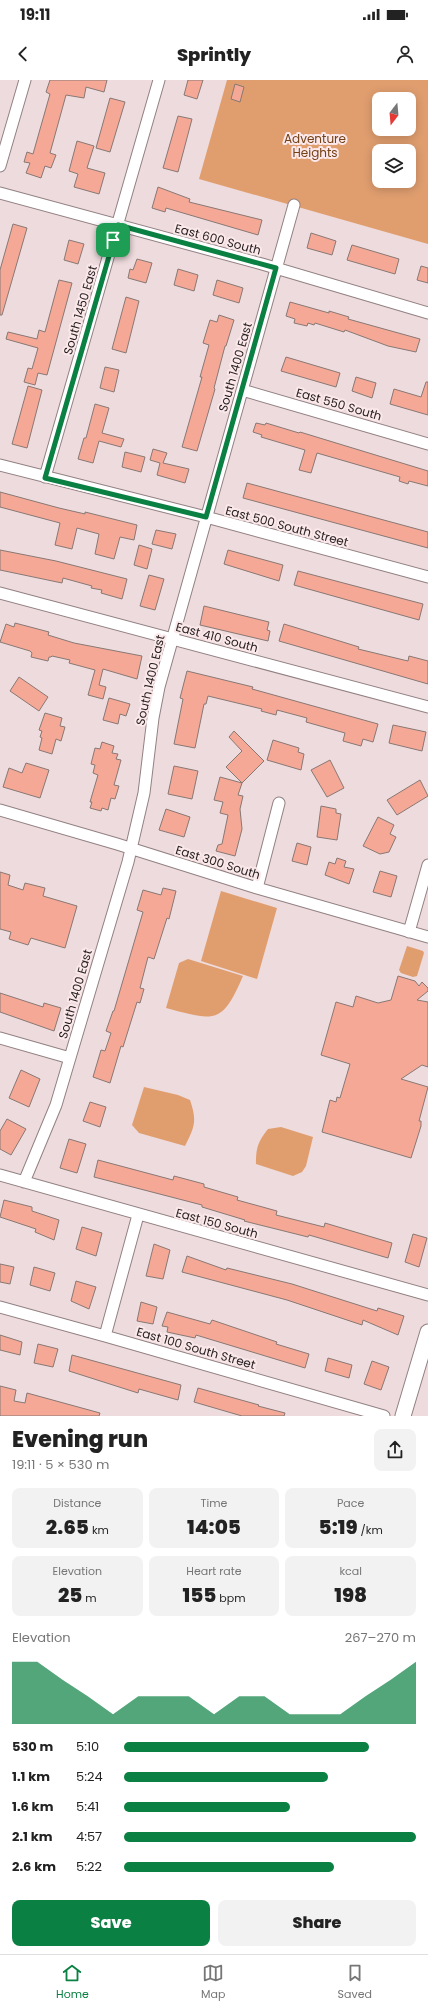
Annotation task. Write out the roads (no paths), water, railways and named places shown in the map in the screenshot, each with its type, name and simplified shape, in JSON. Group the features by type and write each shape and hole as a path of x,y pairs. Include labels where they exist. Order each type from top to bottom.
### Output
{"street":[{"path":"0,166 25,80"},
{"name":"South 1450 East","path":"45,478 160,80"},
{"name":"East 600 South","path":"0,193 276,268 428,313"},
{"name":"South 1400 East","path":"24,1182 56,1105 131,848 144,793 153,718 172,639 294,206"},
{"name":"East 550 South","path":"242,390 428,444"},
{"name":"East 500 South Street","path":"0,465 45,478 206,517 428,577"},
{"name":"East 410 South","path":"0,593 428,707"},
{"path":"257,888 279,803"},
{"name":"East 300 South","path":"0,810 428,938"},
{"path":"409,932 428,865"},
{"path":"0,1038 70,1058"},
{"name":"East 150 South","path":"0,1175 138,1215 428,1295"},
{"path":"105,1336 138,1215"},
{"name":"East 100 South Street","path":"0,1307 384,1416"},
{"path":"403,1416 423,1360 428,1332"}],"park label":[{"name":"Adventure Heights","path":"315,145"}]}
